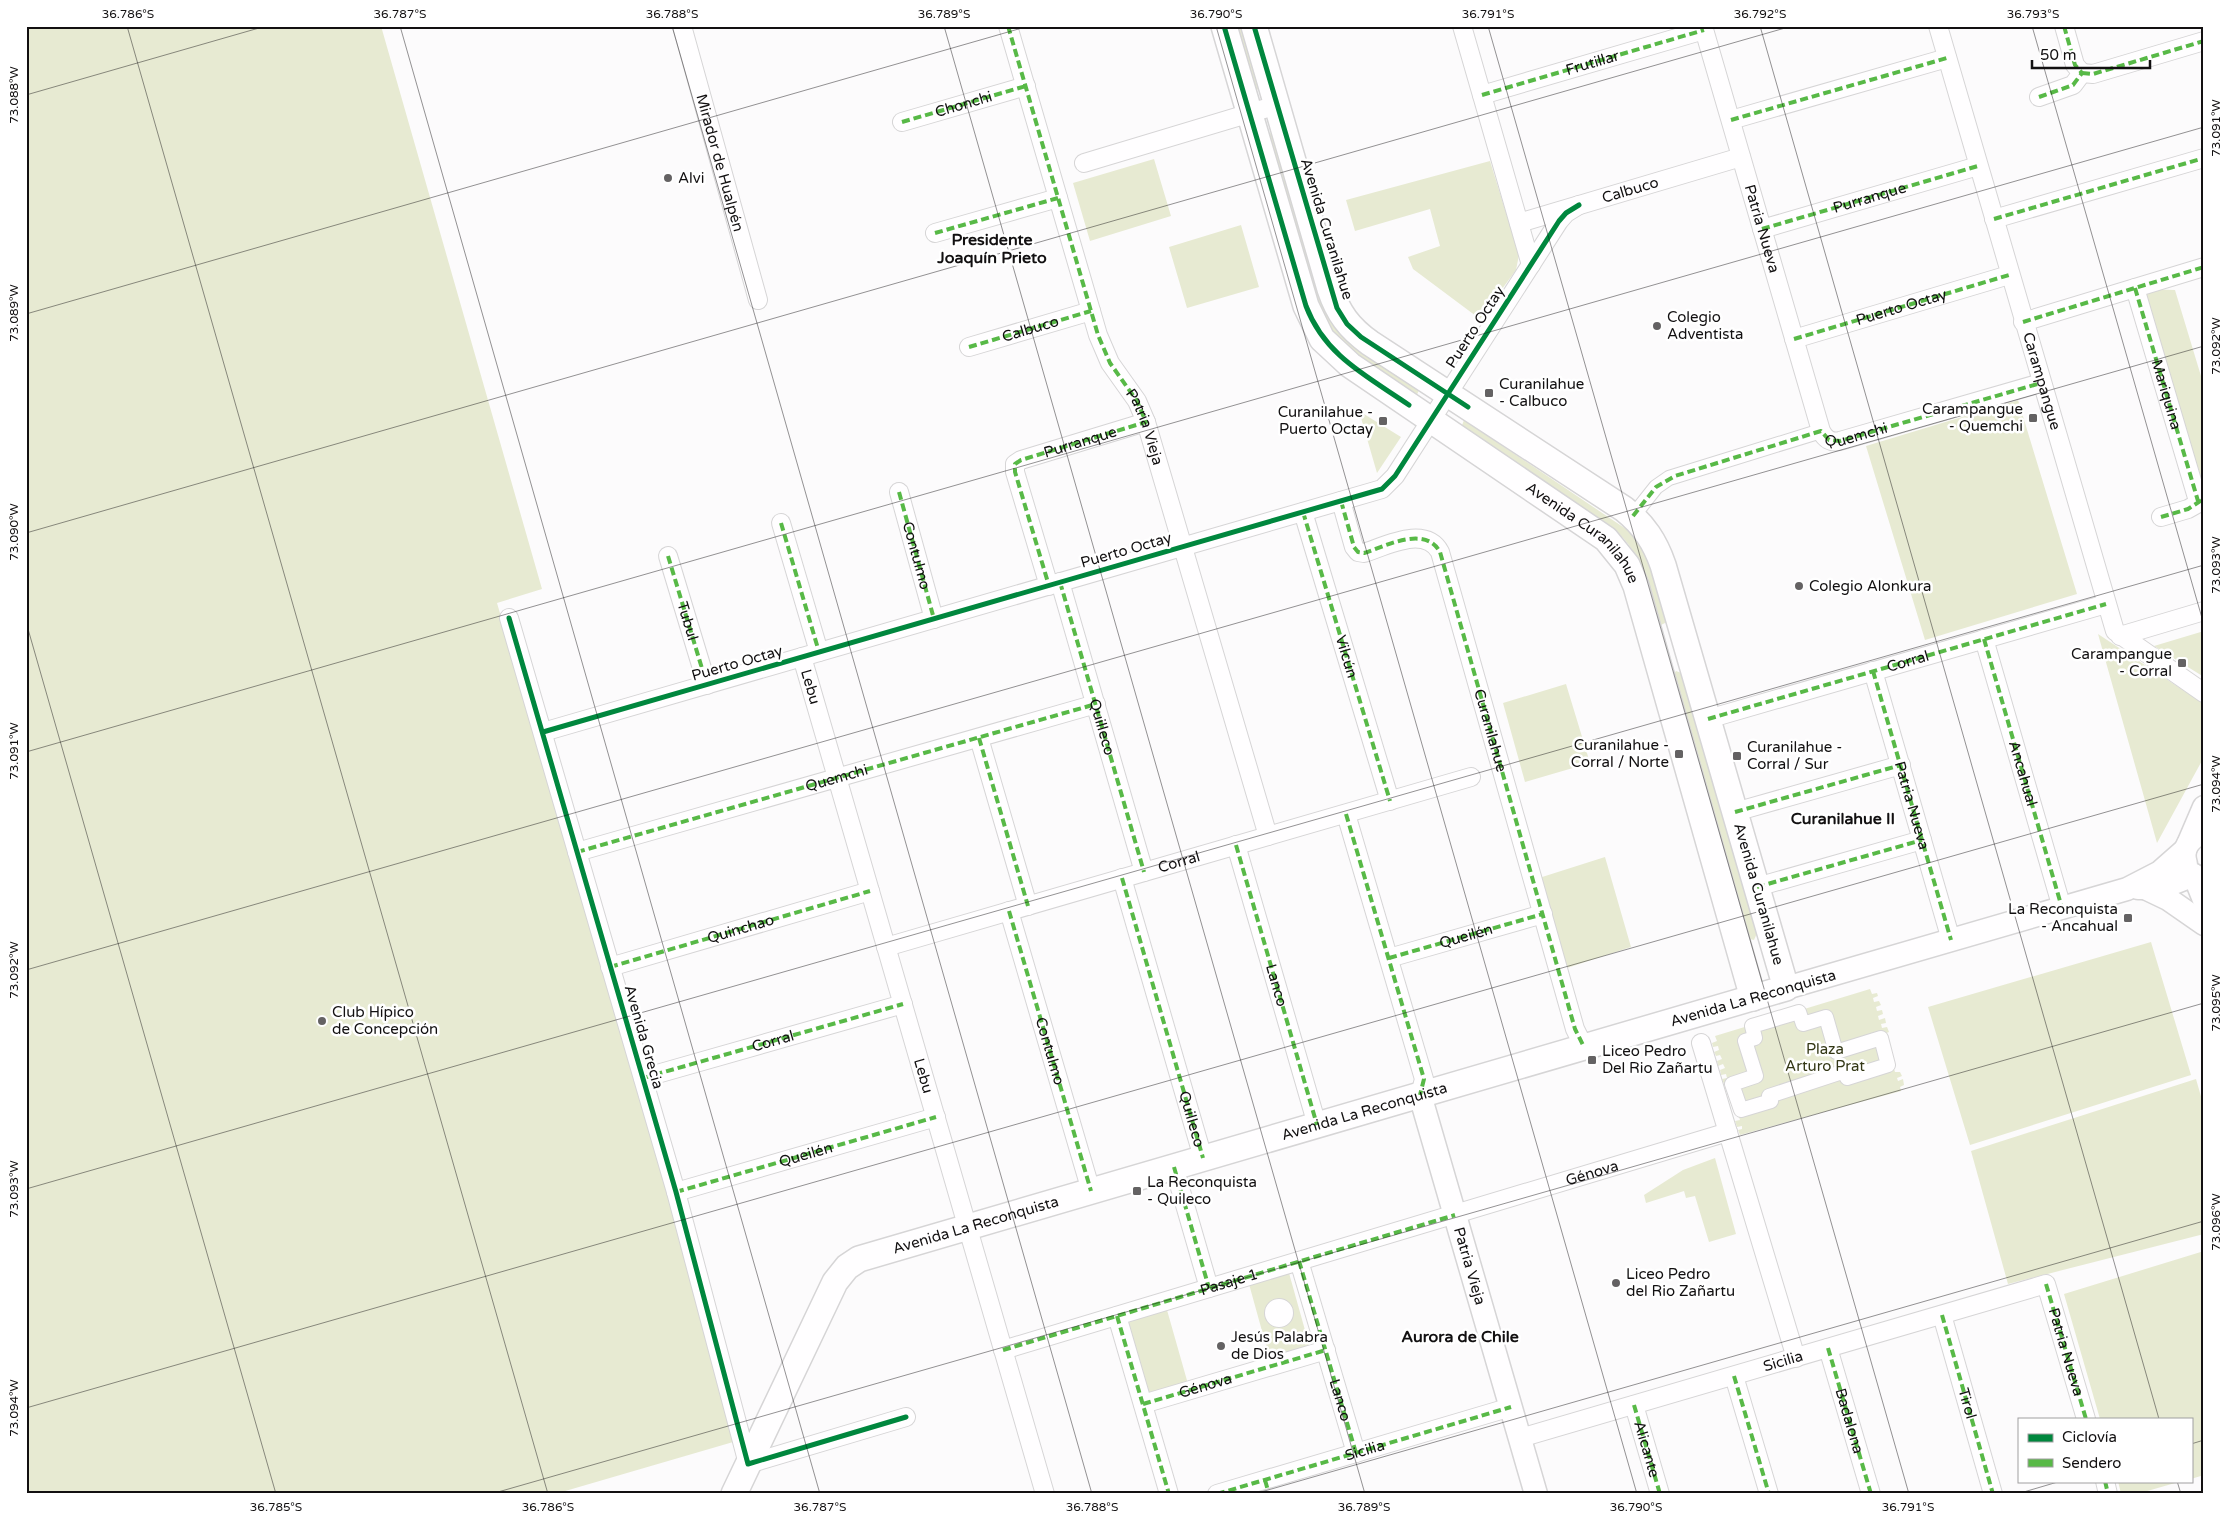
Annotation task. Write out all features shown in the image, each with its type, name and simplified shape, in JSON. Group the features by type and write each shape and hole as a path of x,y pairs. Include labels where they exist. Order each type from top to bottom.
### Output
{"main road":[{"name":"Avenida Curanilahue","path":"1224,26 1306,306 1322,339 1340,357 1597,532 1614,546 1632,575 1753,998"},
{"name":"Avenida Curanilahue","path":"1254,26 1330,288 1341,316 1361,337 1633,516 1648,533 1659,552 1786,988"},
{"path":"1658,666 1690,657"},
{"name":"Avenida La Reconquista","path":"734,1494 840,1274 859,1259 1786,988"}],"street":[{"name":"Mirador de Hualpén","path":"682,26 758,300"},
{"name":"Patria Vieja","path":"1008,26 1098,336 1110,363 1137,401 1146,422 1268,836"},
{"path":"1462,26 1531,265"},
{"name":"Carampangue","path":"1938,26 2023,322 2115,631 2204,693"},
{"path":"2064,26 2075,65 2082,73 2093,74 2204,41"},
{"name":"Frutillar","path":"1482,95 1704,28"},
{"name":"Patria Nueva","path":"1704,28 1821,431"},
{"path":"1731,120 1947,58"},
{"path":"2039,97 2073,85 2082,73"},
{"name":"Chonchi","path":"902,122 1026,86"},
{"path":"1084,162 1277,105"},
{"name":"Calbuco","path":"1518,223 1741,157"},
{"path":"1994,219 2204,158"},
{"name":"Purranque","path":"1762,230 1978,166"},
{"path":"935,233 1058,198"},
{"name":"Puerto Octay","path":"543,732 1376,491 1388,485 1562,216 1580,205"},
{"path":"2023,322 2204,267"},
{"name":"Puerto Octay","path":"1794,339 2010,274"},
{"name":"Mariquina","path":"2134,288 2201,501"},
{"name":"Calbuco","path":"969,347 1091,311"},
{"name":"Quemchi","path":"1633,516 1656,487 1669,478 1821,431 1829,440 1840,441 2041,383"},
{"name":"Purranque","path":"1015,464 1021,460 1146,422"},
{"name":"Quilleco","path":"1015,464 1015,472 1096,704 1144,872"},
{"name":"Contulmo","path":"899,492 934,619"},
{"name":"Curanilahue","path":"1341,501 1354,547 1358,552 1364,553 1420,538 1434,544 1440,552 1575,1029 1584,1047"},
{"path":"2161,517 2188,509 2201,501"},
{"name":"Vilcún","path":"1303,512 1390,801"},
{"name":"Lebu","path":"780,522 837,778 1045,1494"},
{"name":"Tubul","path":"668,556 707,685"},
{"name":"Corral","path":"1708,719 2106,604"},
{"path":"2120,636 2204,611"},
{"name":"Avenida Grecia","path":"510,618 676,1192 748,1464"},
{"name":"Ancahual","path":"1984,639 2062,908"},
{"name":"Patria Nueva","path":"1873,672 1951,940"},
{"name":"Quemchi","path":"577,852 1096,704"},
{"path":"979,738 1028,906"},
{"path":"1735,812 1901,765"},
{"name":"Corral","path":"886,947 1471,777"},
{"path":"2204,807 2192,842 2187,867 2199,877 2204,900"},
{"path":"1346,814 1424,1079 1420,1095"},
{"path":"1757,887 1922,840"},
{"name":"Avenida La Reconquista","path":"2136,889 2160,872 2192,842"},
{"name":"Lanco","path":"1236,846 1317,1125"},
{"name":"Avenida La Reconquista","path":"1786,988 2062,908 2136,889 2161,888 2199,877"},
{"name":"Quilleco","path":"1122,878 1202,1158"},
{"path":"2136,889 2168,899 2204,924"},
{"name":"Quinchao","path":"610,967 870,891"},
{"name":"Contulmo","path":"1009,911 1091,1191"},
{"name":"Queilén","path":"1389,958 1543,914"},
{"name":"Corral","path":"643,1078 903,1004"},
{"path":"1799,1012 1803,1024 1826,1017 1836,1052 1882,1038 1888,1065 1847,1078 1845,1071 1769,1096 1770,1101 1741,1110 1732,1084 1756,1076 1745,1041 1755,1038 1752,1026 1799,1012"},
{"path":"1701,1043 1796,1358"},
{"name":"Patria Vieja","path":"1420,1095 1536,1494"},
{"name":"Queilén","path":"676,1192 936,1118"},
{"name":"Génova","path":"1455,1215 1728,1132"},
{"path":"1174,1167 1209,1288"},
{"name":"Pasaje 1","path":"1003,1350 1455,1215"},
{"name":"Lanco","path":"1299,1262 1356,1453"},
{"name":"Patria Nueva","path":"2046,1284 2086,1418"},
{"name":"Sicilia","path":"1520,1438 2046,1284"},
{"name":"Tirol","path":"1942,1315 1993,1494"},
{"path":"1117,1316 1169,1494"},
{"name":"Badalona","path":"1828,1348 1871,1494"},
{"name":"Génova","path":"1143,1404 1326,1350"},
{"path":"1734,1376 1769,1494"},
{"name":"Alicante","path":"1634,1405 1660,1494"},
{"name":"Sicilia","path":"1217,1494 1267,1487 1356,1453 1511,1407"},
{"path":"748,1464 906,1417"},
{"path":"2104,1482 2108,1494"}],"green space":[{"name":"Club Hípico de Concepción","path":"26,26 381,26 542,589 497,603 740,1440 555,1494 26,1494"},
{"path":"1232,26 1245,26 1260,87 1257,90 1253,89"},
{"path":"1271,133 1274,135 1332,324 1349,343 1382,366 1416,386 1419,390 1416,397 1343,349 1319,314 1268,135"},
{"path":"1154,159 1171,216 1090,241 1073,183"},
{"path":"1490,161 1519,255 1516,270 1480,319 1413,269 1408,257 1440,246 1430,209 1355,231 1346,200"},
{"path":"1241,225 1259,287 1187,308 1169,247"},
{"path":"2143,289 2175,290 2204,386 2204,487 2202,487"},
{"path":"2018,400 2077,594 1925,640 1866,446"},
{"path":"1359,411 1401,437 1377,473"},
{"path":"1464,420 1629,531 1644,552 1649,563 1667,622 1661,625 1658,623 1647,582 1638,559 1622,537 1611,526 1461,428"},
{"path":"2204,631 2204,677 2154,646"},
{"path":"2098,634 2204,704 2204,757 2157,843"},
{"path":"1676,671 1684,674 1758,931 1754,940 1748,936 1716,819 1672,676"},
{"path":"1566,684 1590,763 1525,782 1503,703"},
{"path":"1605,857 1631,947 1567,968 1565,967 1539,878"},
{"path":"2151,942 2191,1075 1970,1145 1928,1007"},
{"name":"Plaza Arturo Prat","path":"1870,989 1872,994 1877,993 1878,996 1873,998 1874,1002 1879,1001 1881,1005 1876,1007 1877,1011 1882,1010 1883,1014 1878,1016 1879,1020 1885,1018 1886,1023 1881,1024 1882,1028 1887,1027 1889,1032 1884,1034 1895,1072 1900,1072 1902,1076 1897,1078 1898,1081 1903,1079 1904,1085 1900,1087 1901,1091 1740,1135 1738,1130 1742,1129 1742,1126 1737,1127 1735,1121 1740,1120 1728,1083 1724,1084 1722,1079 1727,1078 1726,1074 1721,1075 1720,1070 1725,1068 1723,1064 1718,1066 1717,1061 1722,1059 1720,1055 1716,1056 1714,1052 1719,1050 1718,1046 1713,1047 1712,1043 1717,1041 1715,1036"},
{"path":"2196,1079 2204,1107 2204,1234 2008,1284 1971,1151"},
{"path":"1715,1158 1736,1234 1709,1242 1695,1196 1686,1198 1684,1191 1646,1203 1644,1195 1683,1170"},
{"path":"2204,1251 2204,1475 2192,1479 2192,1418 2100,1418 2064,1294"},
{"path":"1289,1273 1310,1348 1270,1360 1249,1284"},
{"path":"1167,1310 1188,1384 1150,1396 1145,1392 1127,1322"},
{"path":"2118,1482 2179,1482 2137,1494 2121,1494"}],"marked path":[{"path":"1008,26 1098,335 1110,363 1137,401 1146,422 1021,460 1015,464 1015,472 1049,586"},
{"path":"2064,26 2075,65 2082,73"},
{"path":"1482,95 1704,30"},
{"path":"2082,73 2093,74 2204,41"},
{"path":"1731,120 1947,58"},
{"path":"2039,97 2073,85 2082,73"},
{"path":"902,122 1026,86"},
{"path":"1994,219 2204,158"},
{"path":"1762,229 1978,166"},
{"path":"935,233 1058,198"},
{"path":"2023,322 2204,267"},
{"path":"1794,339 2009,275"},
{"path":"2135,288 2198,501"},
{"path":"969,347 1091,311"},
{"path":"1633,516 1656,487 1675,476 1821,431 1829,440 1840,441 2041,383"},
{"path":"899,492 934,619"},
{"path":"2161,517 2188,509 2202,500"},
{"path":"1341,501 1354,547 1358,552 1364,553 1394,542 1415,539 1425,540 1433,544 1440,552 1575,1029 1584,1047"},
{"path":"1303,512 1390,801"},
{"path":"781,523 819,652"},
{"path":"668,556 707,685"},
{"path":"1060,582 1144,872"},
{"path":"1708,719 2106,604"},
{"path":"1984,639 2062,908"},
{"path":"1873,671 1951,940"},
{"path":"577,852 1096,704"},
{"path":"979,738 1028,906"},
{"path":"1735,812 1901,765"},
{"path":"1346,814 1424,1079 1420,1095"},
{"path":"1757,887 1922,840"},
{"path":"1236,845 1317,1125"},
{"path":"1122,878 1203,1158"},
{"path":"610,967 870,891"},
{"path":"1009,911 1091,1191"},
{"path":"1389,958 1543,914"},
{"path":"643,1078 903,1004"},
{"path":"676,1192 936,1117"},
{"path":"1174,1167 1209,1288"},
{"path":"1003,1350 1455,1215"},
{"path":"1299,1261 1356,1453"},
{"path":"2046,1284 2086,1418"},
{"path":"1942,1315 1993,1494"},
{"path":"1117,1316 1169,1494"},
{"path":"1828,1348 1871,1494"},
{"path":"1143,1404 1326,1350"},
{"path":"1734,1376 1769,1494"},
{"path":"1634,1405 1660,1494"},
{"path":"1217,1494 1511,1407"},
{"path":"1265,1480 1269,1494"},
{"path":"2105,1482 2108,1494"}],"cycle path":[{"path":"1224,26 1306,306 1314,323 1336,352 1363,374 1409,405"},
{"path":"1254,26 1337,308 1347,324 1361,337 1468,407"},
{"path":"543,732 1382,489 1395,476 1559,221 1566,213 1579,205"},
{"path":"509,618 676,1192 748,1464 906,1417"}],"place":[{"name":"Alvi","path":"668,178"},
{"name":"Colegio Adventista","path":"1657,326"},
{"name":"Curanilahue - Calbuco","path":"1489,393"},
{"name":"Carampangue - Quemchi","path":"2033,418"},
{"name":"Curanilahue - Puerto Octay","path":"1383,421"},
{"name":"Colegio Alonkura","path":"1799,586"},
{"name":"Carampangue - Corral","path":"2182,663"},
{"name":"Curanilahue - Corral / Norte","path":"1679,754"},
{"name":"Curanilahue - Corral / Sur","path":"1737,756"},
{"name":"La Reconquista - Ancahual","path":"2128,918"},
{"name":"Club Hípico de Concepción","path":"322,1021"},
{"name":"Liceo Pedro Del Rio Zañartu","path":"1592,1060"},
{"name":"La Reconquista - Quileco","path":"1137,1191"},
{"name":"Liceo Pedro del Rio Zañartu","path":"1616,1283"},
{"name":"Jesús Palabra de Dios","path":"1221,1346"}],"district":[{"name":"Presidente Joaquín Prieto","path":"992,248"},
{"name":"Curanilahue II","path":"1843,818"},
{"name":"Aurora de Chile","path":"1460,1336"}]}
